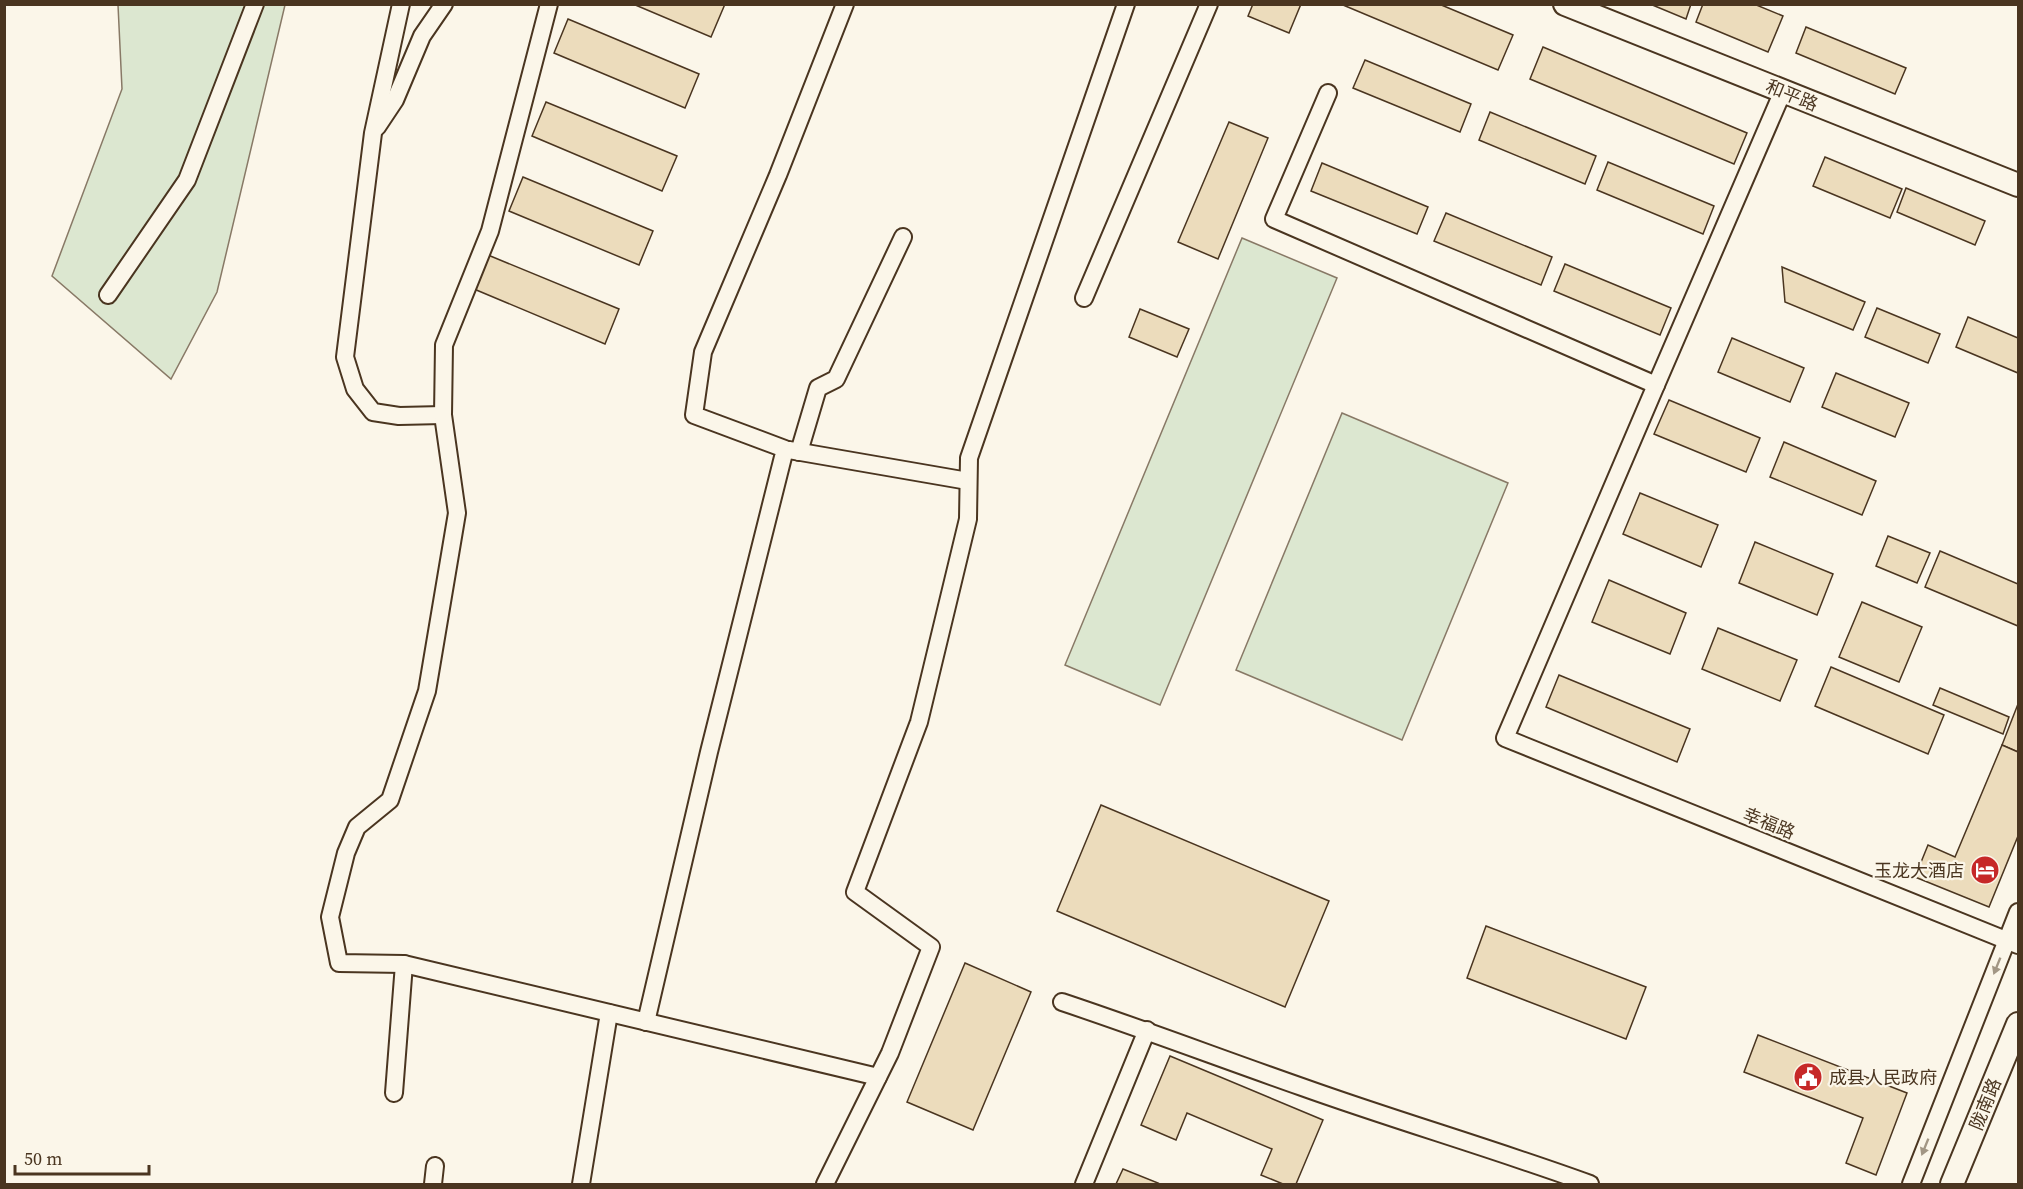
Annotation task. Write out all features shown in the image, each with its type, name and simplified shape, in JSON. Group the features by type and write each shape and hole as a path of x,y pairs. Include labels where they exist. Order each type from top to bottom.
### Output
{"street":[{"path":"108,295 187,180 255,4"},
{"path":"401,4 373,133 345,357 355,389 374,412 399,416 443,415"},
{"path":"373,133 395,100 423,36 444,4"},
{"path":"549,4 490,231 444,345 443,415 457,513 427,691 390,800 357,828 346,853 330,917 339,963 404,964 878,1077"},
{"path":"845,4 778,175 703,352 694,415 792,450 968,481"},
{"path":"825,1185 890,1053 931,946 855,892 919,722 968,519 969,458 1126,4"},
{"path":"1084,298 1209,4"},
{"name":"和平路","path":"1565,4 2019,185"},
{"path":"1328,93 1274,219 1656,385 1783,91"},
{"path":"646,1022 709,752 792,450 818,388 836,379 903,237"},
{"name":"幸福路","path":"1656,385 1505,738 2013,942"},
{"path":"1911,1185 2013,942 2019,912"},
{"path":"394,1093 404,964"},
{"path":"1062,1002 1148,1030 1302,1088 1510,1155 1590,1185"},
{"path":"581,1185 609,1013"},
{"name":"陇南路","path":"1952,1185 2019,1024"},
{"path":"1084,1185 1148,1030"},
{"path":"433,1185 435,1166"}],"green space":[{"path":"118,5 285,5 217,292 171,379 52,276 122,89"},
{"path":"1242,238 1337,278 1160,705 1065,665"},
{"path":"1342,413 1508,483 1402,740 1236,670"}],"building":[{"path":"633,4 725,4 711,37"},
{"path":"1253,4 1301,4 1289,33 1248,16"},
{"path":"1439,4 1513,35 1498,70 1343,5"},
{"path":"1650,4 1691,4 1686,19"},
{"path":"1703,4 1754,4 1783,16 1768,52 1696,22"},
{"path":"568,19 699,74 685,108 554,53"},
{"path":"1806,27 1906,68 1895,94 1796,53"},
{"path":"1543,47 1747,133 1734,164 1530,79"},
{"path":"1365,60 1471,104 1460,132 1353,88"},
{"path":"546,102 677,156 662,191 532,136"},
{"path":"1490,112 1596,156 1585,184 1479,140"},
{"path":"1229,122 1268,138 1218,259 1178,242"},
{"path":"1825,157 1902,189 1890,218 1813,186"},
{"path":"1608,162 1714,206 1703,234 1597,190"},
{"path":"1322,163 1428,207 1417,234 1311,191"},
{"path":"523,177 653,231 639,265 509,211"},
{"path":"1906,188 1985,221 1975,245 1897,212"},
{"path":"1446,213 1552,257 1541,285 1434,241"},
{"path":"488,255 619,309 605,344 474,289"},
{"path":"1565,264 1671,308 1660,335 1554,291"},
{"path":"1782,267 1865,302 1853,330 1785,302"},
{"path":"1877,308 1940,334 1928,363 1865,337"},
{"path":"1140,309 1189,329 1177,357 1129,337"},
{"path":"1968,317 2018,338 2018,373 1956,347"},
{"path":"1732,338 1804,368 1790,402 1718,372"},
{"path":"1836,373 1909,403 1895,437 1822,407"},
{"path":"1669,400 1760,438 1746,472 1654,434"},
{"path":"1784,442 1876,481 1862,515 1770,477"},
{"path":"1640,493 1718,525 1701,567 1623,534"},
{"path":"1888,536 1930,553 1917,583 1876,566"},
{"path":"1755,542 1833,574 1817,615 1739,583"},
{"path":"1940,551 2018,584 2018,626 1925,587"},
{"path":"1609,580 1686,613 1670,654 1592,622"},
{"path":"1862,602 1922,627 1899,682 1839,657"},
{"path":"1718,628 1797,660 1780,701 1702,669"},
{"path":"1831,667 1944,715 1928,754 1815,706"},
{"path":"1559,675 1690,729 1677,762 1546,707"},
{"path":"1940,688 2009,717 2003,734 1933,705"},
{"path":"2018,704 2018,752 2002,745"},
{"path":"2002,745 2018,752 2018,836 1989,907 1915,877 1928,845 1955,857"},
{"path":"1101,805 1329,901 1285,1007 1057,911"},
{"path":"1486,926 1646,987 1626,1039 1467,978"},
{"path":"965,963 1031,992 973,1130 907,1102"},
{"path":"1758,1035 1907,1093 1876,1175 1846,1163 1863,1118 1744,1072"},
{"path":"1170,1056 1323,1120 1296,1184 1283,1184 1261,1175 1272,1149 1187,1113 1176,1140 1141,1125"},
{"path":"1123,1169 1158,1183 1116,1184"}],"place":[{"name":"玉龙大酒店","path":"1985,870"},
{"name":"成县人民政府","path":"1808,1077"}]}
